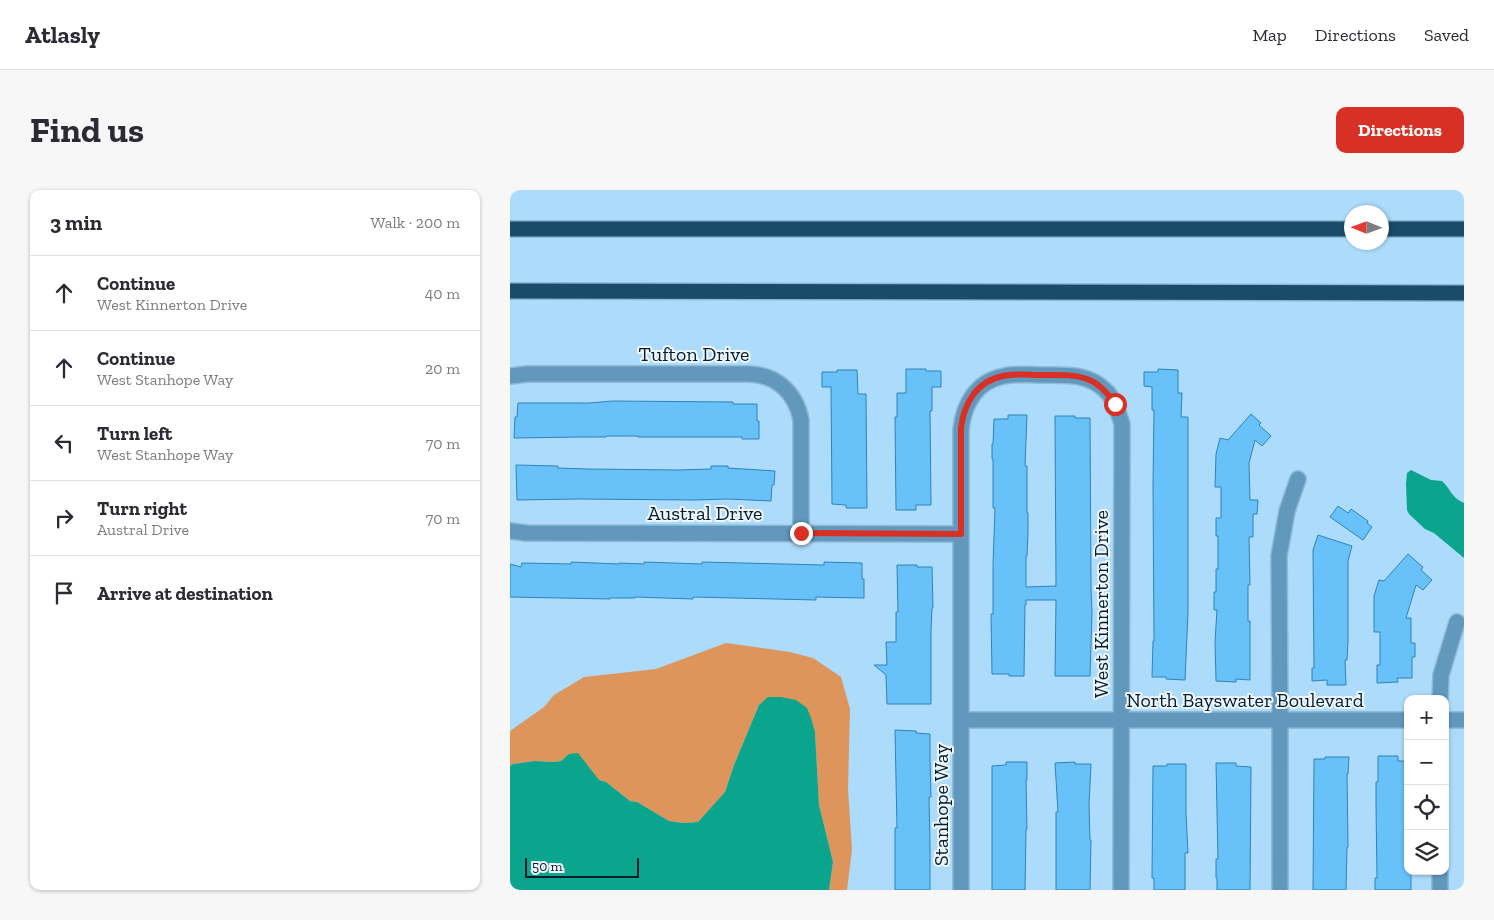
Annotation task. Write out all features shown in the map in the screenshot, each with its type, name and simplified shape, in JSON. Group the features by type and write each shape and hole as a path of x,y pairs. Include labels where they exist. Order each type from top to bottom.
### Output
{"highway":[{"path":"510,229 1344,229"},
{"path":"1389,229 1464,229"},
{"path":"510,291 1464,293"}],"street":[{"name":"Tufton Drive","path":"510,376 527,374 759,374 774,380 789,392 799,410 801,420 801,533"},
{"name":"West Kinnerton Drive","path":"961,534 962,418 969,399 980,388 995,378 1010,375 1075,376 1096,383 1108,392 1115,404 1122,424 1121,890"},
{"path":"1280,890 1279,556 1287,511 1298,479"},
{"name":"Austral Drive","path":"510,531 526,533 961,534"},
{"name":"Stanhope Way","path":"960,890 961,534"},
{"path":"1440,695 1441,675 1457,622"},
{"name":"North Bayswater Boulevard","path":"961,720 1404,720"},
{"path":"1449,720 1464,720"},
{"path":"1440,875 1440,890"}],"shaded area":[{"path":"1411,470 1431,480 1442,481 1454,496 1464,503 1464,558 1434,533 1425,529 1409,514 1407,510 1406,484 1407,473"},
{"path":"726,643 790,652 813,658 841,677 850,709 848,789 852,850 847,890 829,890 833,862 819,805 815,732 759,705 725,792 698,822 683,823 669,821 637,802 630,801 606,782 599,780 569,754 561,761 535,761 510,766 510,731 544,707 554,695 584,677 656,669"},
{"path":"768,697 796,700 807,708 811,718 815,732 819,805 833,862 829,890 510,890 510,766 535,761 561,761 569,754 578,753 599,780 606,782 630,801 637,802 669,821 683,823 698,822 725,792 759,705"}],"building":[{"path":"906,369 941,371 941,387 932,387 932,411 930,411 931,505 916,505 916,510 896,510 895,417 897,417 897,393 906,393"},
{"path":"1158,369 1178,370 1178,393 1182,393 1181,417 1188,417 1188,612 1185,680 1152,677 1154,641 1154,410 1152,410 1152,387 1144,386 1144,372 1158,372"},
{"path":"837,370 857,370 858,394 866,394 867,508 846,508 846,505 832,504 831,387 822,387 822,372 837,372"},
{"path":"612,401 733,402 733,404 757,404 759,439 742,439 742,437 638,436 514,438 518,403 589,403"},
{"path":"1251,414 1271,436 1262,446 1255,440 1249,463 1250,500 1258,500 1257,514 1253,514 1253,537 1249,537 1250,585 1248,585 1248,621 1250,621 1250,680 1236,679 1236,682 1216,681 1215,641 1217,610 1214,610 1214,592 1216,592 1216,569 1218,569 1216,518 1221,518 1221,487 1215,487 1216,454 1220,438 1228,440"},
{"path":"1008,415 1027,415 1025,466 1027,466 1028,513 1026,587 1056,586 1055,416 1090,418 1092,613 1090,676 1055,676 1056,600 1026,600 1024,676 992,674 991,614 993,614 995,508 993,508 992,444 994,419 1008,419"},
{"path":"516,465 588,469 678,470 711,469 711,466 728,466 728,468 775,471 771,501 728,499 517,500"},
{"path":"1338,506 1348,513 1351,509 1368,521 1367,523 1372,527 1363,540 1330,517"},
{"path":"1318,535 1352,546 1348,561 1346,685 1327,685 1327,680 1312,681 1312,668 1314,668 1313,550"},
{"path":"1408,554 1423,567 1421,570 1432,580 1423,590 1416,585 1406,618 1411,618 1411,643 1415,643 1415,657 1412,657 1412,678 1397,678 1398,682 1377,683 1377,665 1380,665 1380,632 1374,632 1374,596 1379,580 1384,581"},
{"path":"571,562 702,564 702,562 824,565 824,562 862,563 864,598 816,597 816,600 693,597 693,599 635,597 610,599 510,597 510,564 521,567 522,563 571,564"},
{"path":"897,565 932,567 931,704 887,704 886,675 874,665 887,665 886,642 896,642 896,612 898,612"},
{"path":"895,730 930,734 930,890 895,890 895,828 897,828"},
{"path":"1378,756 1398,756 1398,761 1404,761 1404,875 1411,875 1411,890 1375,890 1375,878 1377,878 1376,782 1378,782"},
{"path":"1325,757 1349,757 1347,774 1348,847 1346,890 1313,890 1314,759 1325,759"},
{"path":"1006,762 1027,762 1025,890 992,890 992,766 1006,765"},
{"path":"1075,762 1075,764 1091,764 1089,805 1091,840 1090,890 1056,890 1056,812 1058,812 1055,763"},
{"path":"1216,763 1236,763 1236,766 1251,767 1250,890 1217,890"},
{"path":"1167,764 1186,764 1188,853 1185,853 1185,890 1154,890 1154,878 1152,878 1153,766 1167,766"}],"route":[{"path":"801,533 961,534 962,418 972,395 995,378 1016,375 1070,375 1081,377 1103,388 1108,392 1115,404"}]}
